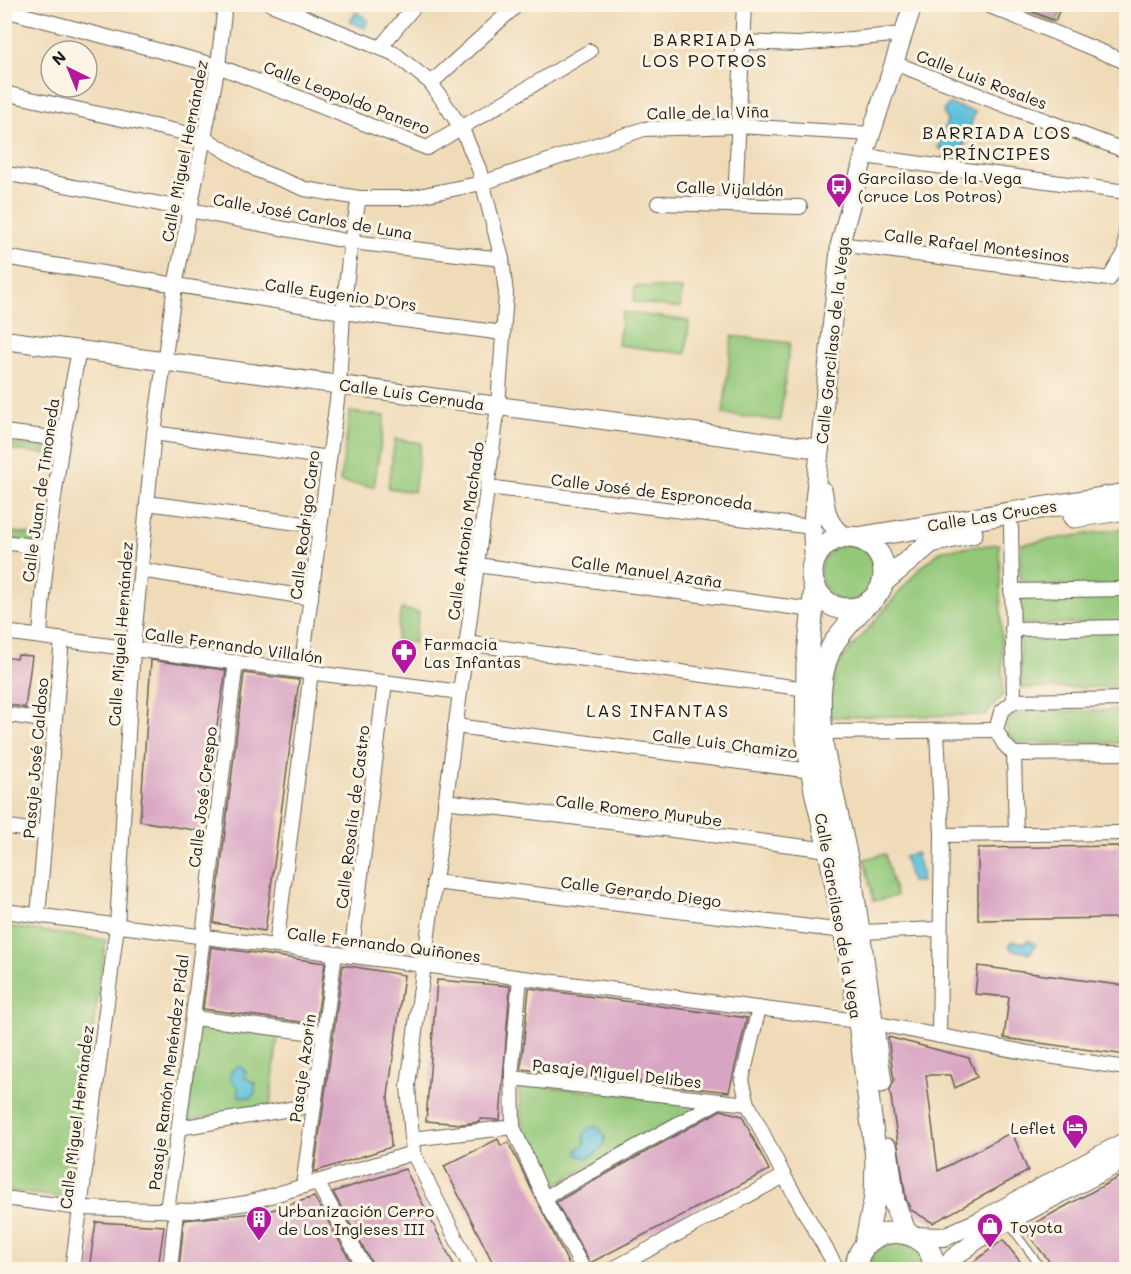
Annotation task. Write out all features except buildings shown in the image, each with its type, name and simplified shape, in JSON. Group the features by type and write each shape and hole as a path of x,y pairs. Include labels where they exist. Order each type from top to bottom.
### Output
{"main road":[{"name":"Calle Las Cruces","path":"851,538 1126,494"},
{"name":"Calle Las Cruces","path":"883,582 931,542 1126,509"},
{"path":"851,538 867,542 882,559 883,582 873,598 866,604 843,608 822,597 815,587 814,562 826,545 851,538"},
{"name":"Calle Garcilaso de la Vega","path":"815,587 806,732 829,850 852,932"},
{"name":"Calle Garcilaso de la Vega","path":"866,604 836,639 824,664 821,687 822,732 894,1202 910,1234 930,1253 934,1269"},
{"name":"Calle Garcilaso de la Vega","path":"850,1268 865,1245 875,1197 876,1158 866,1022"},
{"path":"865,1245 884,1233 910,1234"}],"street":[{"name":"Calle Miguel Hernández","path":"72,1269 117,926 133,648 162,361 218,66 225,4"},
{"name":"Calle Antonio Machado","path":"271,4 395,54 431,83 462,129 479,169 502,259 506,294 498,406 408,1085 413,1146 471,1269"},
{"path":"380,48 416,4"},
{"path":"431,83 518,4"},
{"path":"735,204 744,4"},
{"name":"Calle Garcilaso de la Vega","path":"814,562 812,527 840,244 864,156 913,4"},
{"path":"986,4 1126,62"},
{"name":"Calle Leopoldo Panero","path":"4,9 218,66 427,148 590,51"},
{"path":"744,42 799,44 903,33"},
{"name":"Calle Luis Rosales","path":"894,63 1126,151"},
{"name":"Calle de la Viña","path":"4,93 203,137 257,170 276,178 305,189 359,198 409,198 482,183 644,129 738,126 871,134"},
{"path":"864,156 1126,192"},
{"name":"Calle José Carlos de Luna","path":"4,173 351,243 502,259"},
{"name":"Calle Rodrigo Caro","path":"276,946 306,671 311,598 339,385 343,312 351,243 359,198"},
{"name":"Calle Vijaldón","path":"658,203 800,207"},
{"name":"Calle Rafael Montesinos","path":"840,244 1109,279 1125,253 1126,232"},
{"name":"Calle Eugenio D'Ors","path":"4,257 343,312 503,333"},
{"name":"Calle Luis Cernuda","path":"4,340 820,449"},
{"name":"Calle Juan de Timoneda","path":"40,636 46,548 61,439 79,350"},
{"path":"4,432 61,439"},
{"path":"154,433 329,458"},
{"name":"Calle Garcilaso de la Vega","path":"819,471 828,521 836,531 851,538"},
{"name":"Calle José de Espronceda","path":"488,487 812,527"},
{"path":"147,503 320,526"},
{"path":"1011,527 1014,701"},
{"path":"4,542 46,548"},
{"name":"Calle Manuel Azaña","path":"477,565 813,610"},
{"path":"141,570 311,598"},
{"path":"1011,591 1126,589"},
{"path":"1012,629 1126,627"},
{"name":"Calle Fernando Villalón","path":"4,632 460,692"},
{"name":"Pasaje José Caldoso","path":"38,915 62,639"},
{"path":"466,644 807,689"},
{"name":"Calle José Crespo","path":"201,937 236,662"},
{"name":"Calle Rosalía de Castro","path":"351,956 386,682"},
{"path":"1016,834 1014,754 1004,744 996,730 1001,712 1014,701 1126,699"},
{"path":"4,714 55,722"},
{"name":"Calle Luis Chamizo","path":"455,726 812,771"},
{"path":"822,732 996,730"},
{"path":"938,731 942,835 939,1036"},
{"path":"1014,754 1126,753"},
{"name":"Calle Romero Murube","path":"445,801 829,850"},
{"path":"4,826 45,833"},
{"path":"942,835 1126,833"},
{"name":"Calle Gerardo Diego","path":"434,882 852,932 939,929"},
{"name":"Calle Fernando Quiñones","path":"4,911 866,1022 1029,1053 1126,1068"},
{"name":"Pasaje Ramón Menéndez Pidal","path":"170,1269 179,1128 194,1017 201,937"},
{"name":"Pasaje Azorín","path":"303,1186 334,954"},
{"path":"520,978 512,1078 513,1127 544,1198 584,1269"},
{"path":"759,1008 742,1080 748,1104 784,1176 850,1268"},
{"path":"194,1017 323,1034"},
{"name":"Pasaje Miguel Delibes","path":"512,1078 748,1104"},
{"name":"Pasaje Miguel Delibes","path":"544,1198 719,1101"},
{"path":"179,1128 313,1104"},
{"path":"4,1198 80,1208 172,1210 248,1203 317,1182 413,1146 513,1127"},
{"path":"910,1234 944,1237 981,1221 1126,1141"},
{"path":"944,1269 953,1258 988,1232 1126,1159"},
{"path":"611,1269 784,1176"},
{"path":"317,1182 362,1269"}],"lane":[{"path":"1008,1223 1043,1269"}],"green space":[{"path":"1010,5 1064,5 1056,24"},
{"path":"635,286 682,289 680,308 633,302"},
{"path":"622,312 689,321 686,354 618,345"},
{"path":"732,336 790,343 780,421 723,414"},
{"path":"350,412 385,416 374,487 340,482"},
{"path":"395,439 421,443 414,492 388,488"},
{"path":"5,443 48,448 47,454 5,449"},
{"path":"1126,528 1126,586 1020,586 1021,544"},
{"path":"4,531 36,535 32,550 5,545"},
{"path":"999,544 1003,695 985,715 829,717 834,675 839,663 919,569 942,550"},
{"path":"848,545 859,547 868,553 874,562 876,573 874,584 868,593 859,599 848,601 837,599 828,593 822,584 820,573 822,562 828,553 837,547"},
{"path":"1126,592 1126,623 1020,624 1020,594"},
{"path":"401,609 419,612 414,643 396,640"},
{"path":"1126,629 1126,687 1021,688 1020,631"},
{"path":"1126,710 1126,743 1018,743 1007,732 1009,720 1017,712"},
{"path":"885,854 896,896 874,901 864,859"},
{"path":"5,926 106,940 68,1199 5,1190"},
{"path":"198,1026 278,1035 270,1106 188,1120"},
{"path":"518,1084 708,1103 549,1188 522,1127"},
{"path":"904,1242 920,1253 925,1270 869,1270 872,1257 880,1248"}],"water":[{"path":"356,12 368,20 365,28 350,22"},
{"path":"949,104 975,112 961,155 938,148 947,121 943,111"},
{"path":"916,853 922,874 920,875 921,882 911,882 904,857"},
{"path":"1028,940 1036,945 1030,953 1011,950 1009,944 1012,941 1025,943"},
{"path":"240,1066 246,1072 244,1077 255,1083 255,1093 250,1098 239,1096 238,1087 230,1079 231,1071"},
{"path":"596,1126 604,1135 604,1144 587,1158 578,1155 577,1150 585,1144 584,1135 589,1128"}],"place":[{"name":"Garcilaso de la Vega (cruce Los Potros)","path":"839,209"},
{"name":"Farmacia Las Infantas","path":"404,675"},
{"name":"Leflet","path":"1075,1150"},
{"name":"Urbanización Cerro de Los Ingleses III","path":"259,1242"},
{"name":"Toyota","path":"990,1249"}],"district":[{"name":"BARRIADA LOS POTROS","path":"705,49"},
{"name":"BARRIADA LOS PRÍNCIPES","path":"997,142"},
{"name":"LAS INFANTAS","path":"658,710"}]}
